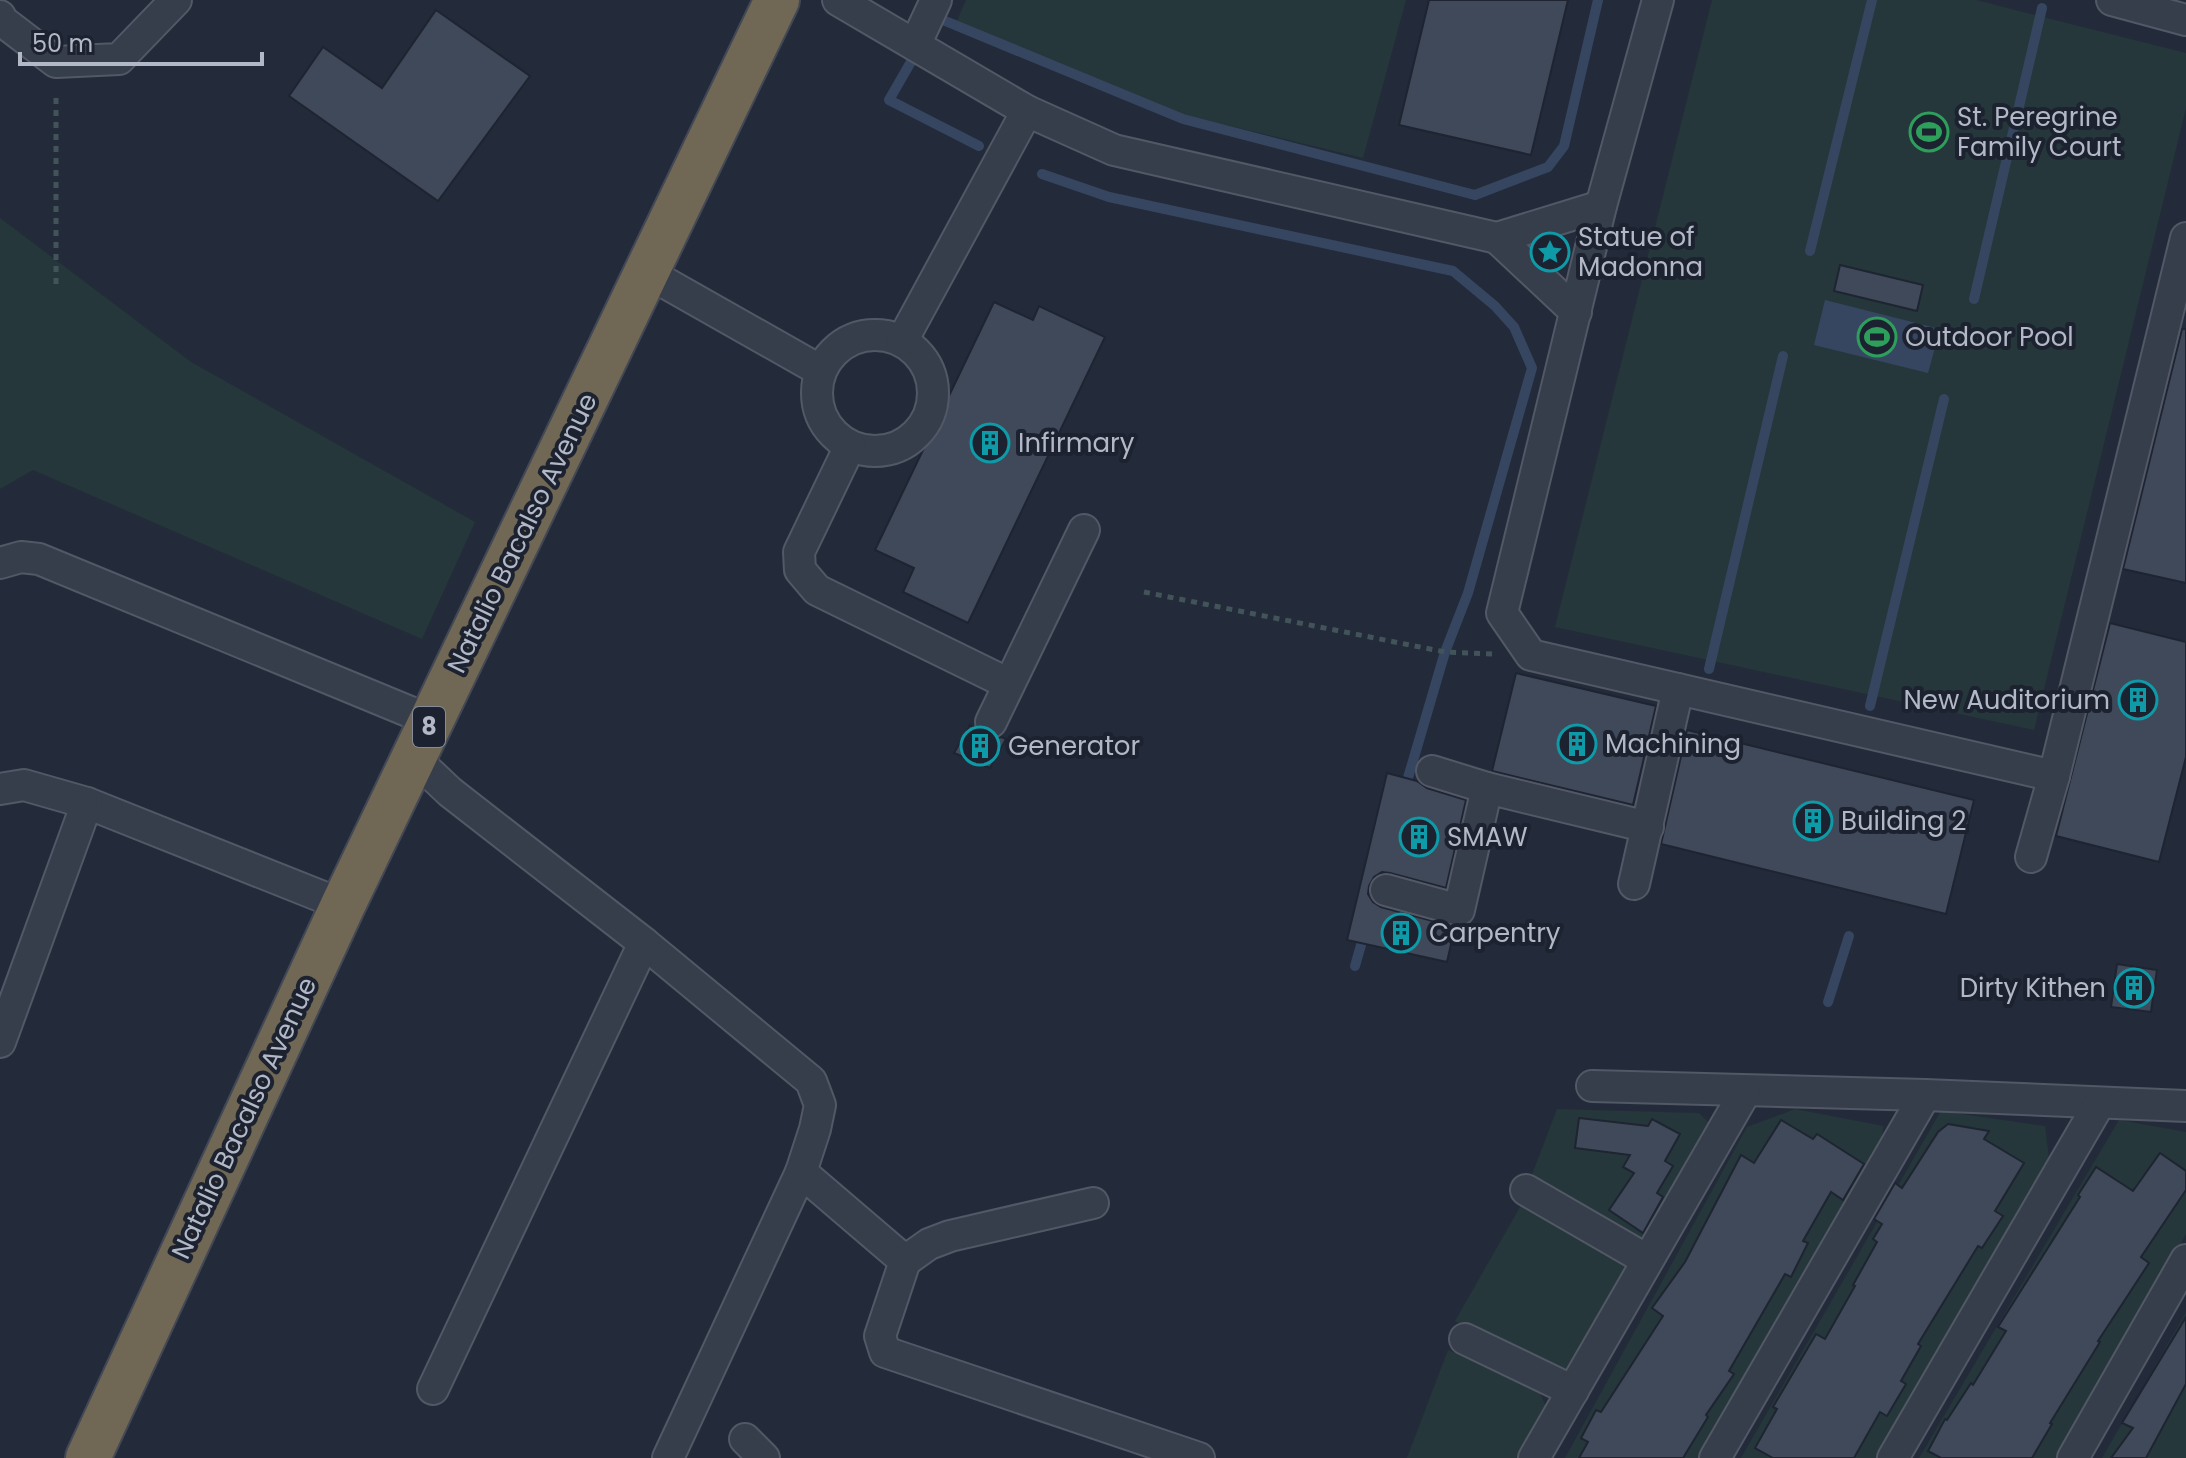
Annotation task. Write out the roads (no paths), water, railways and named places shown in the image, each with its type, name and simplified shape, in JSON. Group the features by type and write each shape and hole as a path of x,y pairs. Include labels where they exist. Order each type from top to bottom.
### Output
{"highway":[{"name":"Natalio Bacalso Avenue","path":"88,1458 343,905 777,0"}],"street":[{"path":"0,16 1,20 56,62 119,59 176,0"},
{"path":"838,0 1027,111 1114,150 1497,238 1601,206"},
{"path":"915,45 936,0"},
{"path":"1658,0 1601,206 1502,613 1531,655 2054,776"},
{"path":"2112,0 2186,20"},
{"path":"902,341 1027,111"},
{"path":"1497,238 1576,312"},
{"path":"2031,857 2054,776 2186,238"},
{"path":"648,273 821,371"},
{"path":"878,335 902,341 921,359 932,384 932,401 927,419 917,433 902,444 885,450 867,451 850,446 832,433 820,415 816,392 821,371 834,351 855,338 878,335"},
{"path":"850,446 799,552 800,570 817,590 1009,684"},
{"path":"991,722 1084,530"},
{"path":"0,563 21,557 39,559 423,740 450,792 644,943 811,1081 820,1105 801,1172 668,1458"},
{"path":"1634,884 1678,689"},
{"path":"1432,771 1487,788 1648,827"},
{"path":"0,789 24,785 87,803 343,905"},
{"path":"1386,890 1459,910 1487,788"},
{"path":"0,1042 87,803"},
{"path":"433,1389 644,943"},
{"path":"1592,1086 2186,1106"},
{"path":"1534,1458 1745,1092"},
{"path":"1715,1458 1925,1095"},
{"path":"1893,1458 2099,1104"},
{"path":"801,1172 905,1261"},
{"path":"1526,1190 1647,1260"},
{"path":"1093,1203 950,1236 929,1244 905,1261 880,1336 885,1352 1199,1458"},
{"path":"2073,1458 2186,1260"},
{"path":"1465,1339 1573,1391"}],"water":[{"name":"Outdoor Pool","path":"1825,300 1940,329 1928,373 1814,345"}],"waterway":[{"path":"936,22 938,18 1183,119 1475,195 1548,167 1564,146 1598,0"},
{"path":"1810,251 1872,0"},
{"path":"1974,299 2042,8"},
{"path":"912,60 889,100 979,146"},
{"path":"1042,174 1109,197 1453,271 1495,306 1514,327 1532,368 1468,593 1445,652 1405,788"},
{"path":"1709,669 1783,356"},
{"path":"1870,706 1944,399"},
{"path":"1355,966 1365,931"},
{"path":"1828,1002 1849,936"}],"place":[{"name":"St. Peregrine Family Court","path":"1929,132"},
{"name":"Statue of Madonna","path":"1550,252"},
{"name":"Outdoor Pool","path":"1877,337"},
{"name":"Infirmary","path":"990,443"},
{"name":"New Auditorium","path":"2138,700"},
{"name":"Machining","path":"1577,744"},
{"name":"Generator","path":"980,746"},
{"name":"Building 2","path":"1813,821"},
{"name":"SMAW","path":"1419,837"},
{"name":"Carpentry","path":"1401,933"},
{"name":"Dirty Kithen","path":"2134,988"}]}
